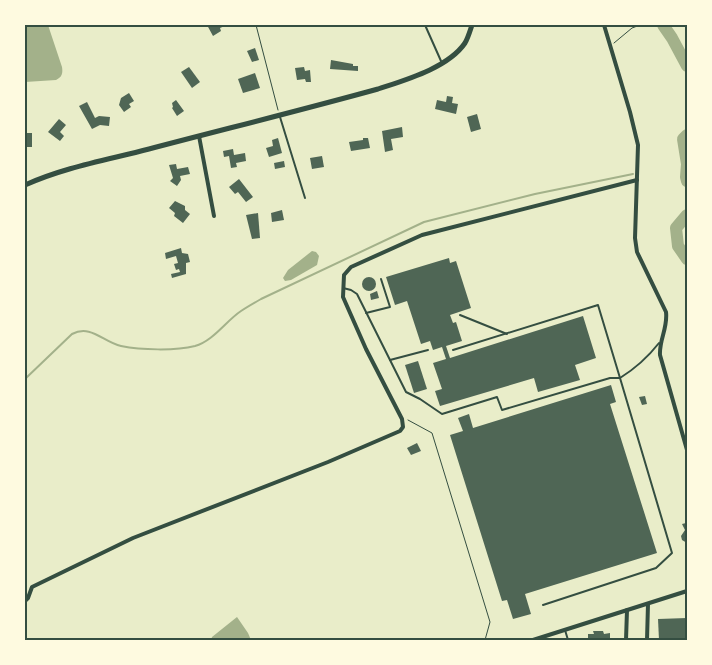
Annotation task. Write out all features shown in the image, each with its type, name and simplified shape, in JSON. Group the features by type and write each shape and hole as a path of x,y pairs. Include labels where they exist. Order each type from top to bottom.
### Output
{"street":[{"path":"25,185 77,166 280,116 378,89 442,64 453,57 465,43 472,25"},
{"path":"604,25 638,145 637,252 666,312 667,321 661,341 660,355 687,450"},
{"path":"200,136 214,216"},
{"path":"25,601 32,587 133,538 328,462 403,428 402,419 343,297 344,275 351,267 422,236 637,180"},
{"path":"533,640 687,592"},
{"path":"647,640 648,604"},
{"path":"626,640 628,610"}],"lane":[{"path":"425,25 442,64"},
{"path":"280,116 305,198"},
{"path":"366,313 390,307 381,279"},
{"path":"344,288 356,294 406,392 442,414 497,397 502,410 610,378 620,378 650,355 661,341"},
{"path":"453,350 598,304 672,553 656,568 543,605"},
{"path":"460,315 507,334"},
{"path":"390,360 428,350"},
{"path":"565,630 568,640"}],"path":[{"path":"256,25 280,116"},
{"path":"611,46 632,28 640,25"},
{"path":"402,419 410,420 432,433 490,622 484,640"}],"shaded area":[{"path":"31,25 48,25 62,67 62,75 56,80 25,82 25,28"},
{"path":"312,251 316,252 319,256 317,265 291,280 285,281 283,278 288,270"},
{"path":"237,617 251,640 211,640 212,637"}],"building":[{"path":"207,25 227,25 220,28 221,31 213,36"},
{"path":"255,48 259,60 252,62 247,51"},
{"path":"331,60 358,66 358,71 330,69"},
{"path":"189,67 200,82 192,88 181,72"},
{"path":"304,67 305,71 310,70 311,82 306,82 305,79 297,80 295,68"},
{"path":"255,73 260,88 243,93 238,79"},
{"path":"129,93 134,101 129,104 131,107 124,112 119,105 121,98"},
{"path":"447,96 453,97 452,103 458,104 456,114 435,109 437,100 446,102"},
{"path":"176,100 184,111 177,116 172,108 172,103"},
{"path":"87,102 95,118 99,116 110,117 109,126 100,125 92,129 79,106"},
{"path":"477,114 481,129 471,132 467,117"},
{"path":"59,119 66,125 60,132 64,136 60,141 48,132"},
{"path":"402,127 403,137 391,139 393,150 385,152 382,131"},
{"path":"25,133 32,133 32,147 25,147"},
{"path":"278,138 282,153 269,157 266,148 273,146 272,140"},
{"path":"363,138 368,138 370,148 351,151 349,142 363,140"},
{"path":"233,149 234,155 245,153 246,161 236,163 237,167 231,168 229,156 224,157 223,151"},
{"path":"322,156 324,167 312,169 310,158"},
{"path":"284,161 285,167 275,169 274,163"},
{"path":"176,164 177,169 188,167 190,174 180,176 181,180 177,186 170,181 173,178 169,165"},
{"path":"239,179 253,197 246,202 238,192 235,194 229,187"},
{"path":"175,201 185,206 185,210 190,214 183,223 174,216 175,213 169,208"},
{"path":"282,210 284,220 272,222 271,213"},
{"path":"258,213 260,238 252,239 246,215"},
{"path":"181,248 182,253 188,254 190,262 186,263 186,274 172,278 171,274 180,272 179,269 176,270 174,264 178,263 176,256 166,259 165,253"},
{"path":"449,258 450,263 456,261 471,308 450,315 453,323 456,322 462,341 446,346 450,358 583,316 596,358 575,365 580,380 538,392 534,378 440,406 435,391 442,389 433,363 446,359 442,347 433,350 430,341 421,344 407,301 395,305 386,277"},
{"path":"366,277 372,277 376,284 372,291 366,291 362,287 362,281"},
{"path":"377,291 379,298 371,300 370,294"},
{"path":"418,361 427,389 414,393 405,365"},
{"path":"611,385 616,402 610,404 657,553 525,594 531,614 513,619 507,600 502,601 450,435 463,431 458,418 469,414 473,428"},
{"path":"645,396 647,404 642,405 639,397"},
{"path":"417,443 421,451 411,455 407,448"},
{"path":"686,523 687,543 682,540 681,536 685,530 682,524"},
{"path":"687,618 687,640 659,640 658,619"},
{"path":"593,631 603,631 604,634 610,633 610,640 588,640 588,634 594,634"}],"waterway":[{"path":"663,25 687,66"},
{"path":"687,135 683,139 687,164 687,181"},
{"path":"25,379 72,334 79,331 91,332 121,346 148,349 195,346 208,340 235,315 261,299 424,222 535,194 633,174"},
{"path":"687,215 676,228 678,246 687,259"}]}
